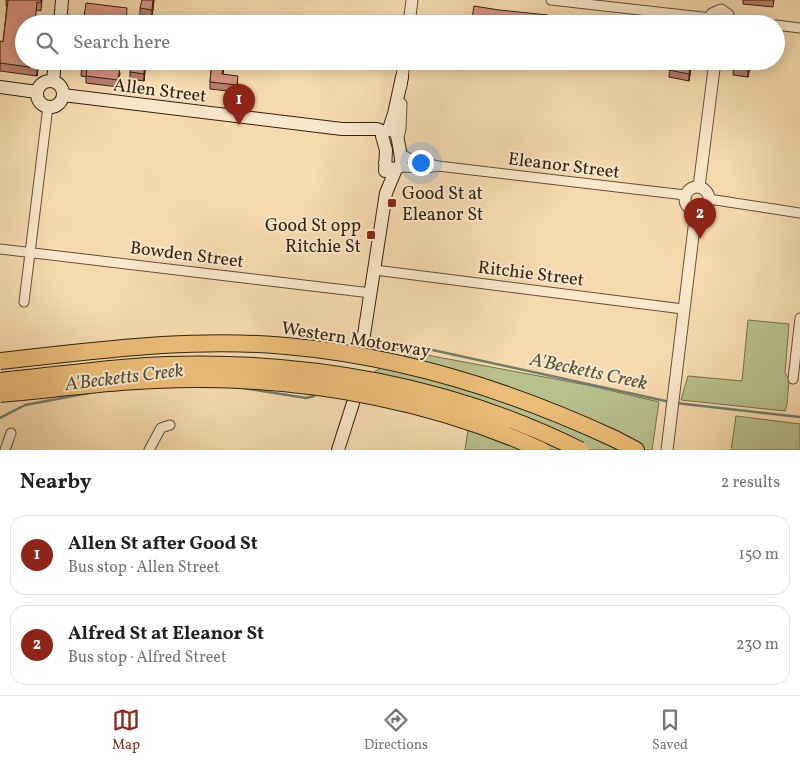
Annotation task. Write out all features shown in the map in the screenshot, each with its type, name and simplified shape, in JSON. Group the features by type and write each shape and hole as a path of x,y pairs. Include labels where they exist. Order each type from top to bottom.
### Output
{"highway":[{"name":"Western Motorway","path":"0,361 188,344 285,345 328,351 414,367 454,377 510,395 562,415 615,439 632,450"},
{"path":"0,381 164,365 251,365 304,370 364,379 440,396 514,422 580,450"},
{"path":"0,394 126,382 202,378 279,382 362,394 438,412 515,438 541,450"},
{"path":"615,439 636,450"}],"main road":[{"path":"61,15 62,0"},
{"path":"53,81 54,70"},
{"path":"395,163 386,150 402,78"},
{"path":"53,81 59,84 63,90 63,95 60,102 48,106 41,102 37,92 42,84 53,81"},
{"path":"0,87 37,92"},
{"name":"Allen Street","path":"63,95 342,129 367,136 389,135"},
{"path":"361,354 386,193 398,148 389,135"},
{"path":"338,450 353,402"}],"street":[{"path":"410,15 412,0"},
{"path":"551,0 665,15"},
{"path":"714,15 722,5"},
{"path":"785,26 800,28"},
{"path":"402,78 403,70"},
{"path":"699,187 714,70"},
{"path":"24,302 48,106"},
{"name":"Eleanor Street","path":"395,163 409,158 438,166 685,196"},
{"path":"699,187 705,190 709,199 706,207 696,211 686,206 685,196 689,190 699,187"},
{"path":"709,199 800,213"},
{"path":"667,450 696,211"},
{"name":"Bowden Street","path":"0,249 371,293"},
{"name":"Ritchie Street","path":"375,270 683,309"},
{"path":"793,379 800,318"},
{"path":"157,419 161,428"},
{"path":"149,450 161,428 170,425"},
{"path":"5,450 11,433"}],"green space":[{"path":"748,320 789,324 785,373 789,379 785,411 681,400 688,376 742,381"},
{"path":"411,352 587,385 659,402 652,450 465,450 468,429 369,401 374,372"},
{"path":"736,416 800,424 800,450 731,450"}],"building":[{"path":"8,0 41,0 41,3 37,2 36,15 15,15 15,65 0,63 0,41 3,42"},
{"path":"142,0 153,0 152,10 140,8"},
{"path":"86,3 127,8 127,15 84,15"},
{"path":"474,6 548,15 472,15"},
{"path":"87,70 119,70 118,80 86,76"},
{"path":"130,70 144,70 144,74 130,72"},
{"path":"211,70 223,70 222,74 238,76 237,85 210,82"},
{"path":"669,70 690,70 689,74"}],"waterway":[{"name":"A'Becketts Creek","path":"378,354 406,346 428,349 670,402"},
{"name":"A'Becketts Creek","path":"243,388 306,398 314,396"},
{"name":"A'Becketts Creek","path":"0,418 25,405 89,393"},
{"name":"A'Becketts Creek","path":"676,403 800,417"}],"place":[{"name":"Allen St after Good St","path":"239,125"},
{"name":"Good St at Eleanor St","path":"392,203"},
{"name":"Good St opp Ritchie St","path":"371,235"},
{"name":"Alfred St at Eleanor St","path":"700,239"}]}
